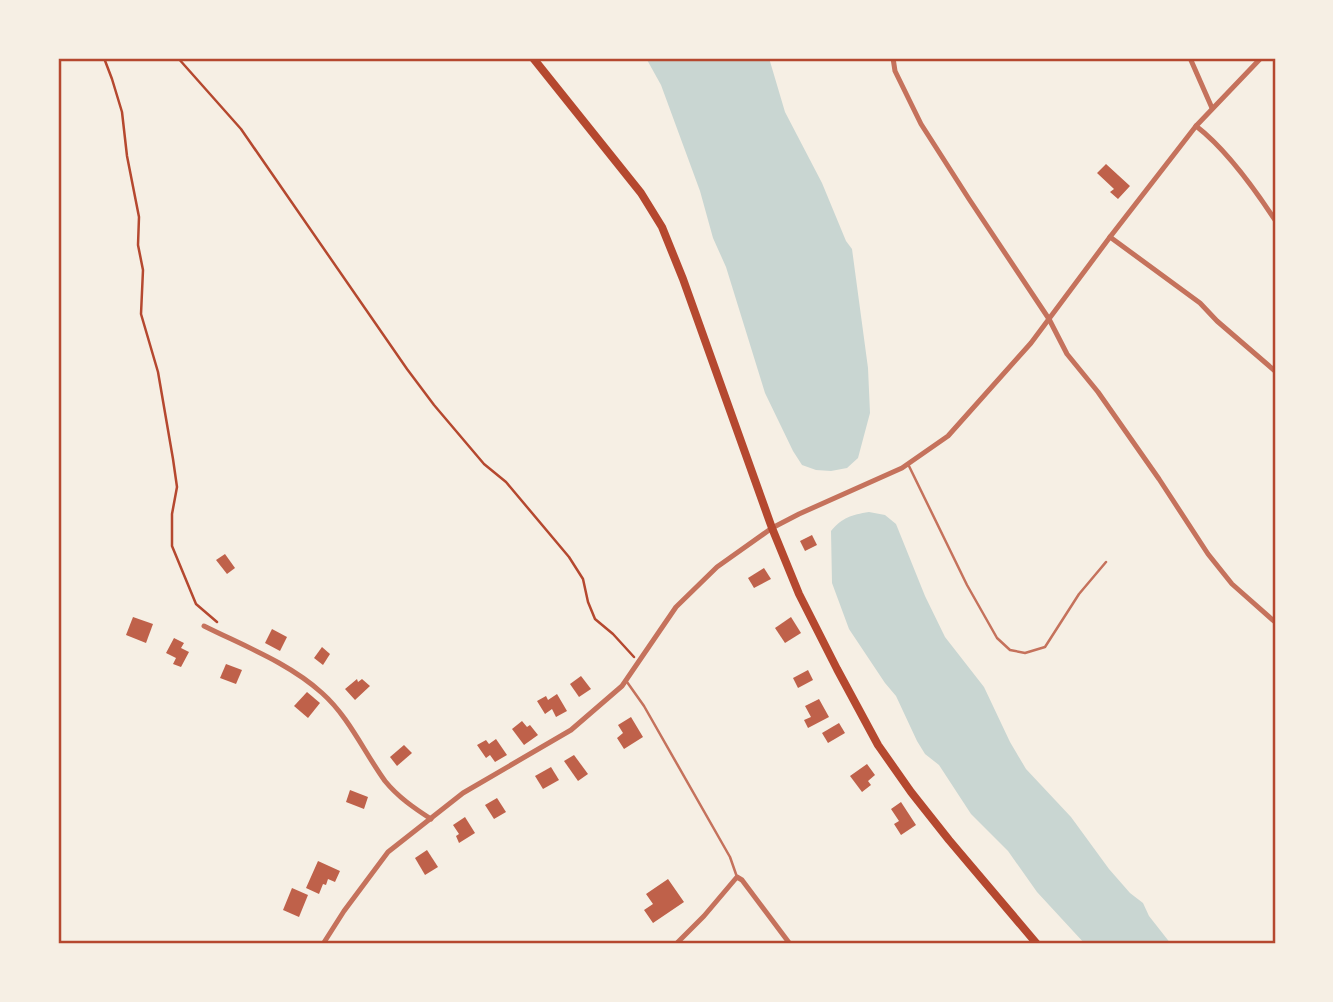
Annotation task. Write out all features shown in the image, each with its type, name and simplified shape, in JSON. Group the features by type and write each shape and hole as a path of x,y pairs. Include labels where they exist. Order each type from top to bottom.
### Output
{"main road":[{"path":"533,58 641,193 662,227 772,528 799,594 878,745 949,841 1037,944"}],"street":[{"path":"893,58 895,71 921,124 1049,319 1067,354 1114,414 1208,554 1232,584 1275,622"},
{"path":"1190,58 1212,108"},
{"path":"323,944 388,852 463,793 571,730 622,686 676,607 717,567 772,528 902,468 948,436 1031,343 1110,236 1196,127 1261,58"},
{"path":"1196,127 1210,137 1275,219"},
{"path":"1110,236 1200,303 1275,371"},
{"path":"204,626 293,671 323,693 350,725 386,782 406,803 430,819"},
{"path":"676,944 737,877 790,944"}],"lane":[{"path":"908,464 967,585 997,638 1010,650 1025,653 1045,647 1079,594 1106,562"},
{"path":"626,680 644,706 730,857 737,877"}],"path":[{"path":"104,58 122,112 139,217 138,245 143,270 141,314 158,372 177,487 172,514 172,546 196,604 223,628"},
{"path":"178,58 241,129 434,405 484,464 506,482 569,557 583,579 595,619 613,634 638,662"}],"shaded area":[{"path":"646,58 769,58 785,112 852,249 868,368 870,413 858,458 847,468 816,470 802,465 793,451 765,393 700,191 661,85"},
{"path":"869,512 885,515 896,524 945,637 984,687 1026,769 1071,817 1109,869 1130,893 1143,903 1149,916 1171,944 1085,944 1037,892 1008,851 971,814 939,765 925,754 896,696 849,629 832,583 831,531 848,517"}],"building":[{"path":"1106,164 1130,186 1118,199 1110,192 1114,189 1097,173"},
{"path":"812,535 817,545 805,551 800,541"},
{"path":"225,554 235,568 227,574 216,560"},
{"path":"764,568 771,579 754,588 748,578"},
{"path":"133,617 153,624 146,643 126,635"},
{"path":"791,617 801,633 785,643 775,628"},
{"path":"272,629 287,637 280,651 265,643"},
{"path":"174,638 184,643 181,648 189,652 181,667 173,664 176,658 166,653"},
{"path":"322,647 330,654 323,665 314,658"},
{"path":"226,664 242,670 236,684 220,678"},
{"path":"808,670 813,680 798,688 793,678"},
{"path":"581,676 591,689 579,697 570,684"},
{"path":"357,679 358,682 362,679 370,686 355,700 345,689"},
{"path":"307,692 320,703 308,718 294,706"},
{"path":"557,694 567,711 556,717 552,709 545,714 537,701 546,696 548,700"},
{"path":"819,699 829,717 808,728 804,720 811,717 805,706"},
{"path":"631,717 643,737 624,749 617,738 623,733 618,725"},
{"path":"522,721 527,727 530,725 538,735 524,745 512,729"},
{"path":"839,723 845,733 828,743 822,733"},
{"path":"496,739 507,755 495,762 490,755 486,758 477,745 486,740 489,744"},
{"path":"404,745 412,753 397,766 390,757"},
{"path":"574,755 588,774 578,781 564,761"},
{"path":"867,764 875,775 868,781 871,785 862,792 850,776"},
{"path":"551,767 559,780 543,789 535,776"},
{"path":"350,790 368,797 364,809 346,802"},
{"path":"497,798 506,812 494,819 485,805"},
{"path":"901,802 916,825 901,835 894,824 899,821 891,809"},
{"path":"465,817 475,833 459,843 456,836 459,834 453,825"},
{"path":"427,850 438,867 425,875 415,858"},
{"path":"318,861 340,871 335,882 328,879 326,885 323,884 319,894 306,888"},
{"path":"668,879 684,902 653,923 644,910 653,904 646,894"},
{"path":"292,888 308,895 299,917 283,910"}]}
